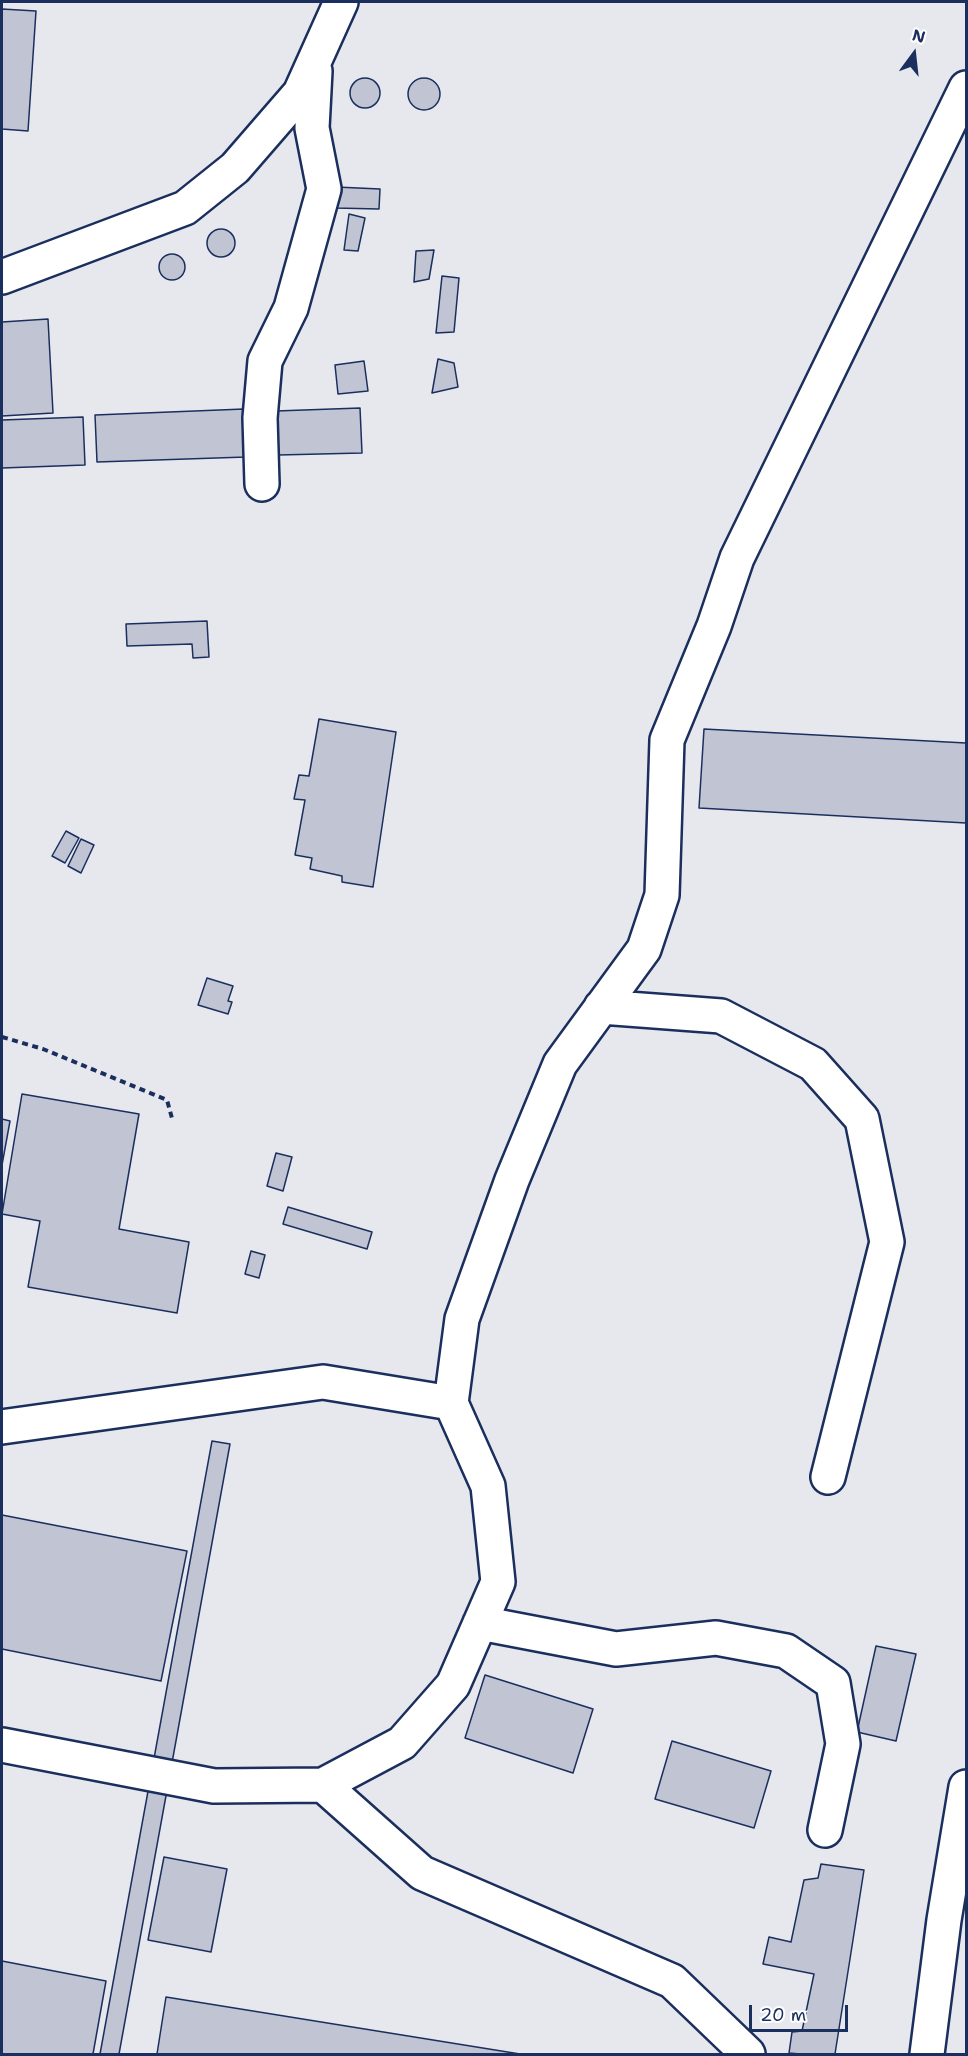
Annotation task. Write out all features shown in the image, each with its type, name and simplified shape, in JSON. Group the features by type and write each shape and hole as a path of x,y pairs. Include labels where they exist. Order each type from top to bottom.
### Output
{"street":[{"path":"2,277 185,208 235,168 300,93 340,2"},
{"path":"262,484 260,418 265,361 291,308 324,189 312,128 316,57"},
{"path":"2,1745 214,1786 323,1785 402,1743 453,1685 498,1582 488,1486 451,1403 462,1319 512,1180 560,1064 644,949 662,895 667,740 714,626 737,558 966,88"},
{"path":"601,1007 721,1016 813,1064 862,1119 887,1242 828,1477"},
{"path":"2,1427 323,1382 451,1403"},
{"path":"480,1623 616,1649 716,1638 786,1651 833,1683 843,1744 825,1830"},
{"path":"323,1785 422,1873 672,1981 748,2055"},
{"path":"927,2055 944,1920 966,1787"}],"path":[{"path":"2,1036 43,1049 167,1100 173,1122"}],"shaded area":[{"path":"2,2 966,2 966,2054 2,2054"}],"building":[{"path":"2,9 36,11 28,131 2,129"},
{"path":"365,78 376,82 380,93 376,104 365,108 354,104 350,93 354,82"},
{"path":"424,78 435,83 440,94 435,105 424,110 413,105 408,94 413,83"},
{"path":"336,187 380,189 379,209 335,208"},
{"path":"349,214 365,218 358,251 344,250"},
{"path":"221,229 231,233 235,243 231,253 221,257 211,253 207,243 211,233"},
{"path":"434,250 429,279 414,282 416,251"},
{"path":"172,254 181,258 185,267 181,276 172,280 163,276 159,267 163,258"},
{"path":"442,276 459,278 454,332 436,333"},
{"path":"48,319 53,413 2,416 2,322"},
{"path":"438,359 454,363 458,387 432,393"},
{"path":"364,361 368,391 338,394 335,365"},
{"path":"360,408 362,453 278,455 276,411"},
{"path":"244,409 246,457 97,462 95,415"},
{"path":"83,417 85,465 2,468 2,420"},
{"path":"207,621 209,657 193,658 192,644 127,646 126,624"},
{"path":"319,719 396,732 373,887 342,882 342,876 310,869 312,858 295,855 305,800 294,799 299,775 309,776"},
{"path":"704,729 966,743 966,823 699,808"},
{"path":"66,831 79,838 65,863 52,856"},
{"path":"81,839 94,845 81,873 68,866"},
{"path":"207,978 233,986 228,1001 232,1002 228,1014 198,1005"},
{"path":"22,1094 139,1114 119,1229 189,1242 177,1313 28,1287 40,1221 2,1214"},
{"path":"2,1119 10,1121 2,1165"},
{"path":"276,1153 292,1157 283,1191 267,1186"},
{"path":"288,1207 372,1232 367,1249 283,1224"},
{"path":"251,1251 265,1255 259,1278 245,1274"},
{"path":"212,1441 230,1444 119,2054 100,2054"},
{"path":"2,1515 187,1551 161,1681 2,1649"},
{"path":"876,1646 916,1654 896,1741 857,1732"},
{"path":"485,1675 593,1709 573,1773 465,1738"},
{"path":"672,1741 771,1771 754,1828 655,1799"},
{"path":"164,1857 227,1869 211,1952 148,1940"},
{"path":"821,1864 864,1870 835,2054 789,2053 792,2032 802,2031 814,1974 763,1964 769,1937 791,1942 804,1880 818,1878"},
{"path":"2,1961 106,1981 93,2054 2,2054"},
{"path":"166,1997 520,2054 157,2054"}]}
